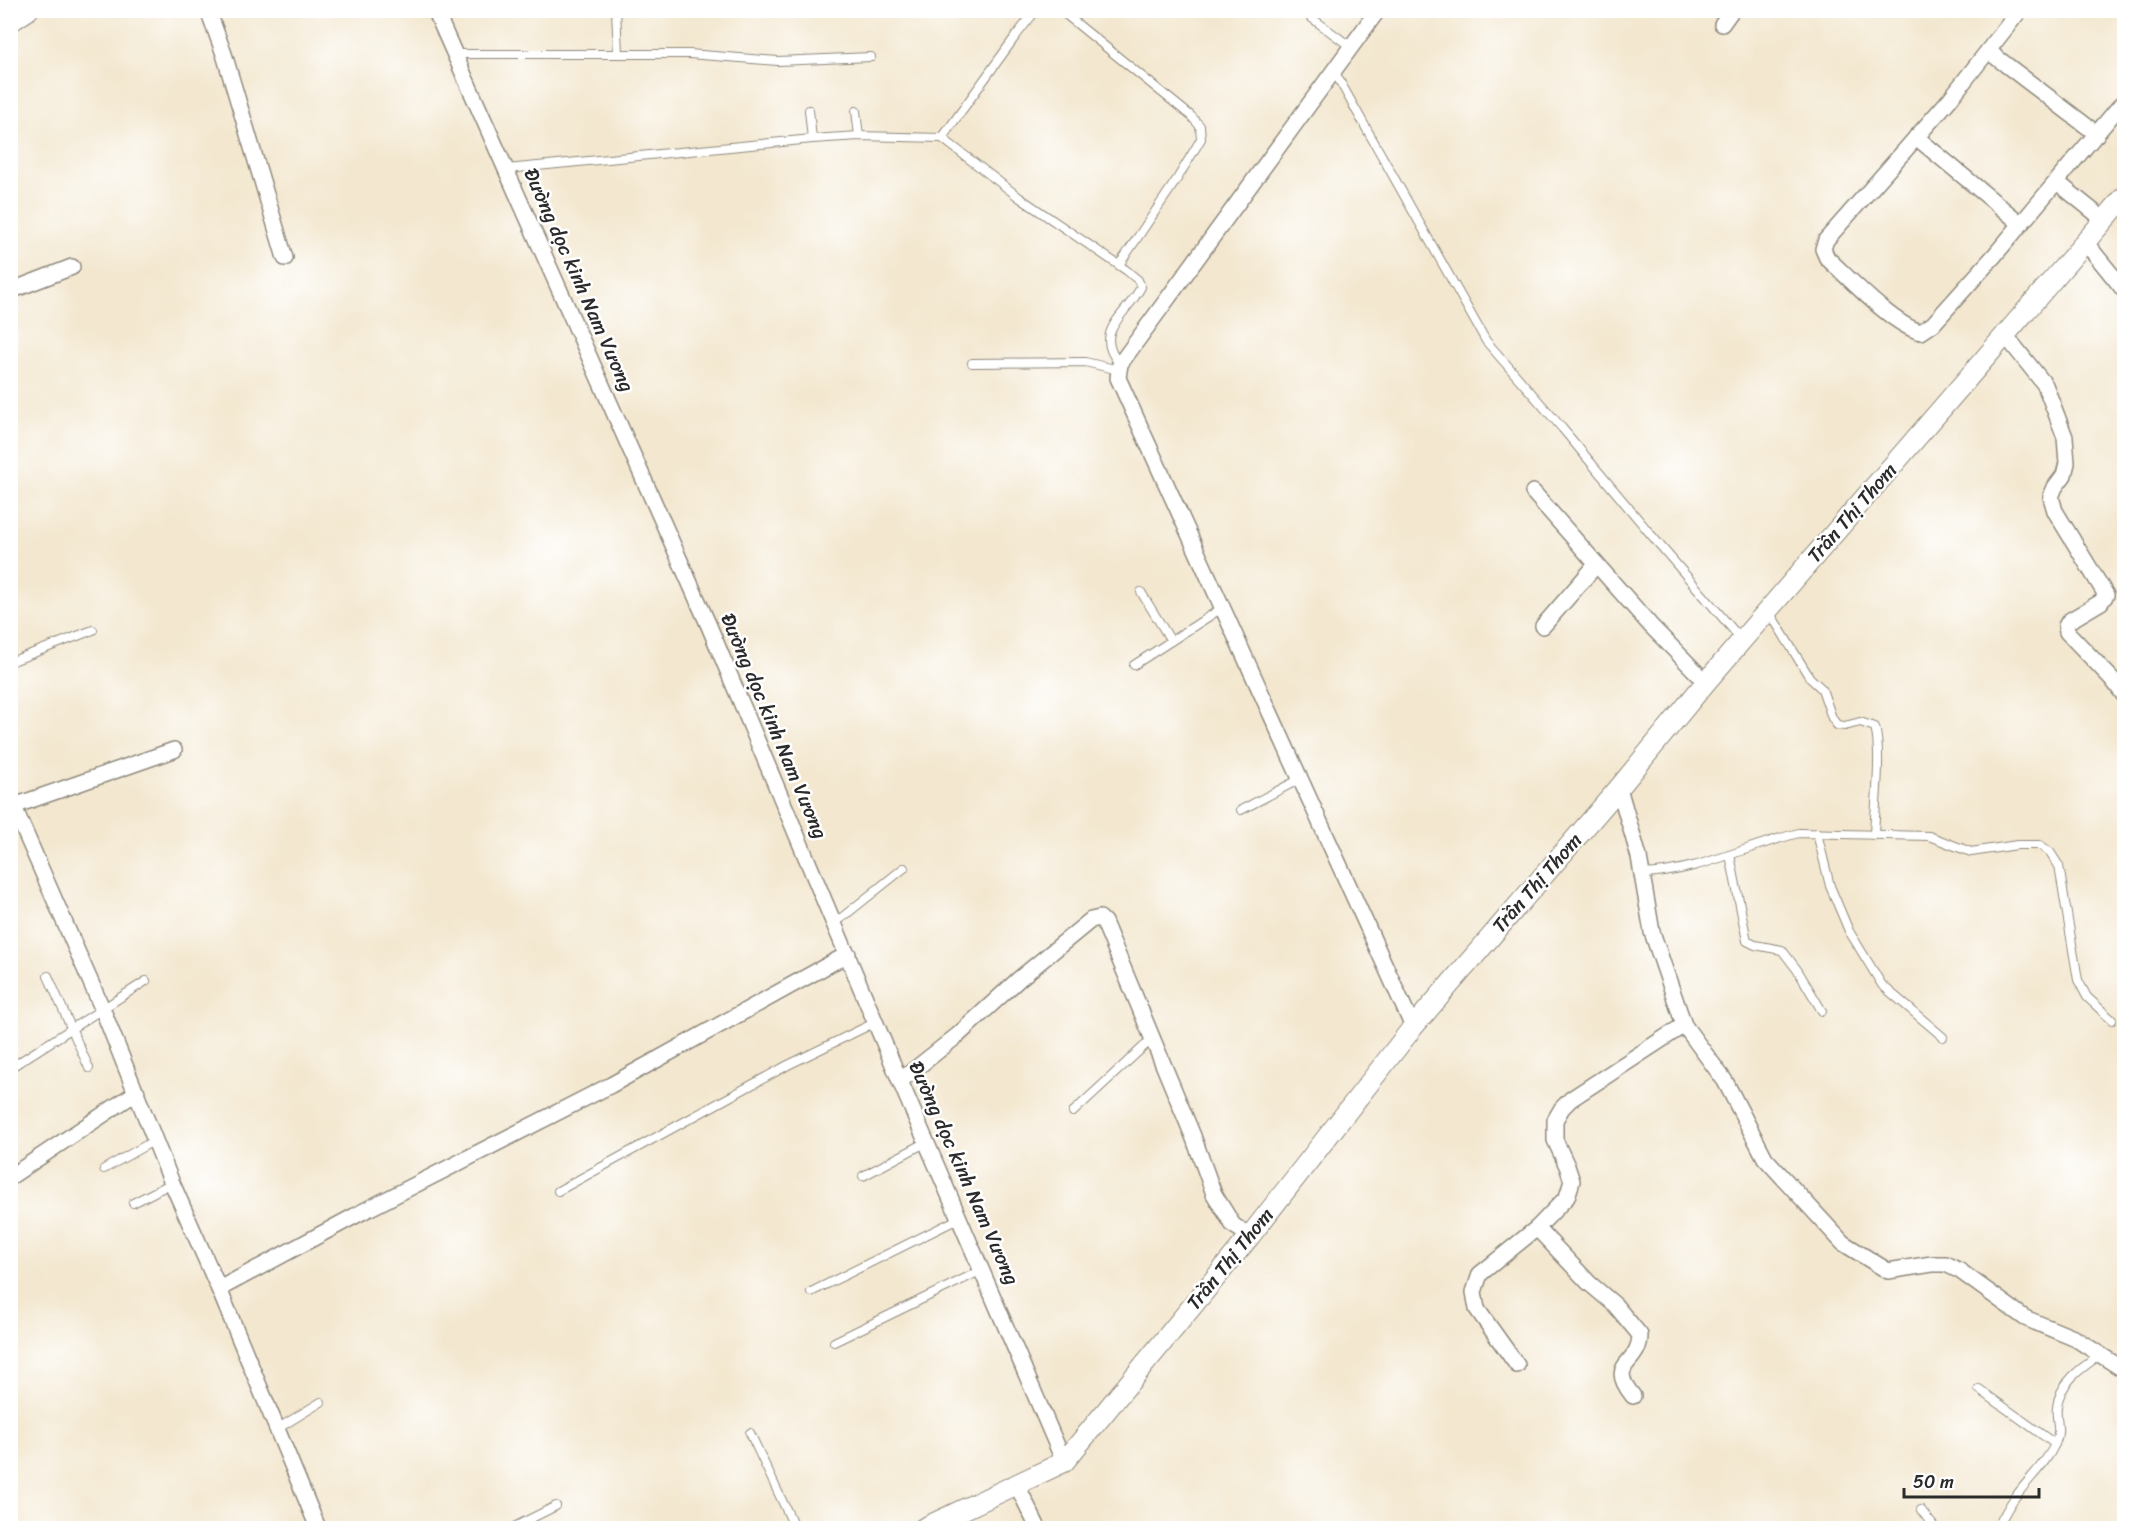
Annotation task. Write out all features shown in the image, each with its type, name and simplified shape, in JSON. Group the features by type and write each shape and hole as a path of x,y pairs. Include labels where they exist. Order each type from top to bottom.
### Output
{"street":[{"path":"10,22 28,10"},
{"path":"208,10 224,54 285,258"},
{"name":"Đường dọc kinh Nam Vương","path":"435,10 709,626 900,1081 1064,1462"},
{"path":"1378,10 1120,367 1118,378 1413,1027"},
{"path":"1722,24 1732,10"},
{"path":"2020,10 1916,137 1826,240 1823,249 1827,258 1890,314 1910,329 1921,332 1933,324 2021,224 2061,185 2097,134 2124,101"},
{"path":"1988,51 2097,134"},
{"path":"1916,137 2021,224"},
{"path":"2061,185 2101,218"},
{"name":"Trần Thị Thơm","path":"924,1528 1064,1462 1250,1236 1413,1027 1619,788 1742,640 2086,243 2101,218 2124,197"},
{"path":"2086,243 2124,291"},
{"path":"10,291 72,267"},
{"path":"2006,336 2045,385 2066,437 2067,463 2064,475 2051,497 2055,511 2106,595 2101,602 2070,621 2066,626 2067,632 2112,679 2124,695"},
{"path":"1533,492 1651,626 1706,682"},
{"path":"1543,626 1596,565"},
{"path":"174,750 12,802 102,1008 172,1183 219,1289 318,1528"},
{"path":"1619,788 1639,856 1652,932 1684,1025 1725,1081 1765,1158 1843,1243 1888,1271 1946,1264 1960,1271 2025,1318 2076,1338 2124,1370"},
{"path":"900,1081 958,1035 1019,979 1096,917 1100,918 1104,922 1153,1038 1214,1194 1233,1225 1250,1236"},
{"path":"219,1289 362,1212 610,1085 848,954"},
{"path":"1517,1365 1478,1309 1474,1292 1480,1274 1537,1228 1567,1197 1572,1181 1555,1140 1555,1120 1571,1099 1684,1025"},
{"path":"10,1177 137,1092"},
{"path":"1537,1228 1581,1275 1615,1305 1641,1335 1640,1344 1622,1374 1622,1383 1633,1396"},
{"path":"1016,1483 1038,1528"}],"lane":[{"path":"616,10 618,53"},
{"path":"942,138 1015,37 1033,14 1040,10"},
{"path":"1056,10 1065,14 1191,116 1200,126 1201,139 1119,265"},
{"path":"1302,10 1351,47"},
{"path":"454,54 690,54 778,61 871,57"},
{"path":"1334,71 1486,341 1742,640"},
{"path":"810,110 812,140"},
{"path":"856,111 860,136"},
{"path":"507,169 860,136 942,138 1020,198 1138,280 1141,287 1107,338 1109,348 1120,367"},
{"path":"972,363 1085,362 1120,367"},
{"path":"1141,592 1171,641"},
{"path":"1134,665 1222,608"},
{"path":"1768,610 1810,678 1822,688 1832,718 1837,725 1845,726 1860,722 1875,727 1878,736 1874,835"},
{"path":"10,662 93,630"},
{"path":"1241,810 1300,779"},
{"path":"1642,874 1666,873 1704,864 1799,833 1929,836 1971,852 2017,845 2040,845 2050,852 2059,866 2078,980 2082,990 2112,1020"},
{"path":"1817,833 1830,886 1849,932 1881,985 1942,1037"},
{"path":"1730,855 1747,941 1755,945 1782,950 1798,971 1822,1011"},
{"path":"835,923 904,868"},
{"path":"48,976 89,1068"},
{"path":"10,1068 146,981"},
{"path":"558,1191 788,1065 876,1022"},
{"path":"1073,1112 1153,1038"},
{"path":"104,1168 155,1140"},
{"path":"863,1176 927,1142"},
{"path":"133,1203 172,1183"},
{"path":"812,1292 960,1218"},
{"path":"834,1342 983,1270"},
{"path":"1997,1528 2015,1496 2042,1465 2055,1444 2060,1428 2056,1408 2062,1389 2080,1369 2101,1354"},
{"path":"1979,1389 2055,1444"},
{"path":"277,1429 321,1402"},
{"path":"750,1433 795,1528"},
{"path":"512,1528 556,1506"},
{"path":"1921,1510 1935,1528"}]}
